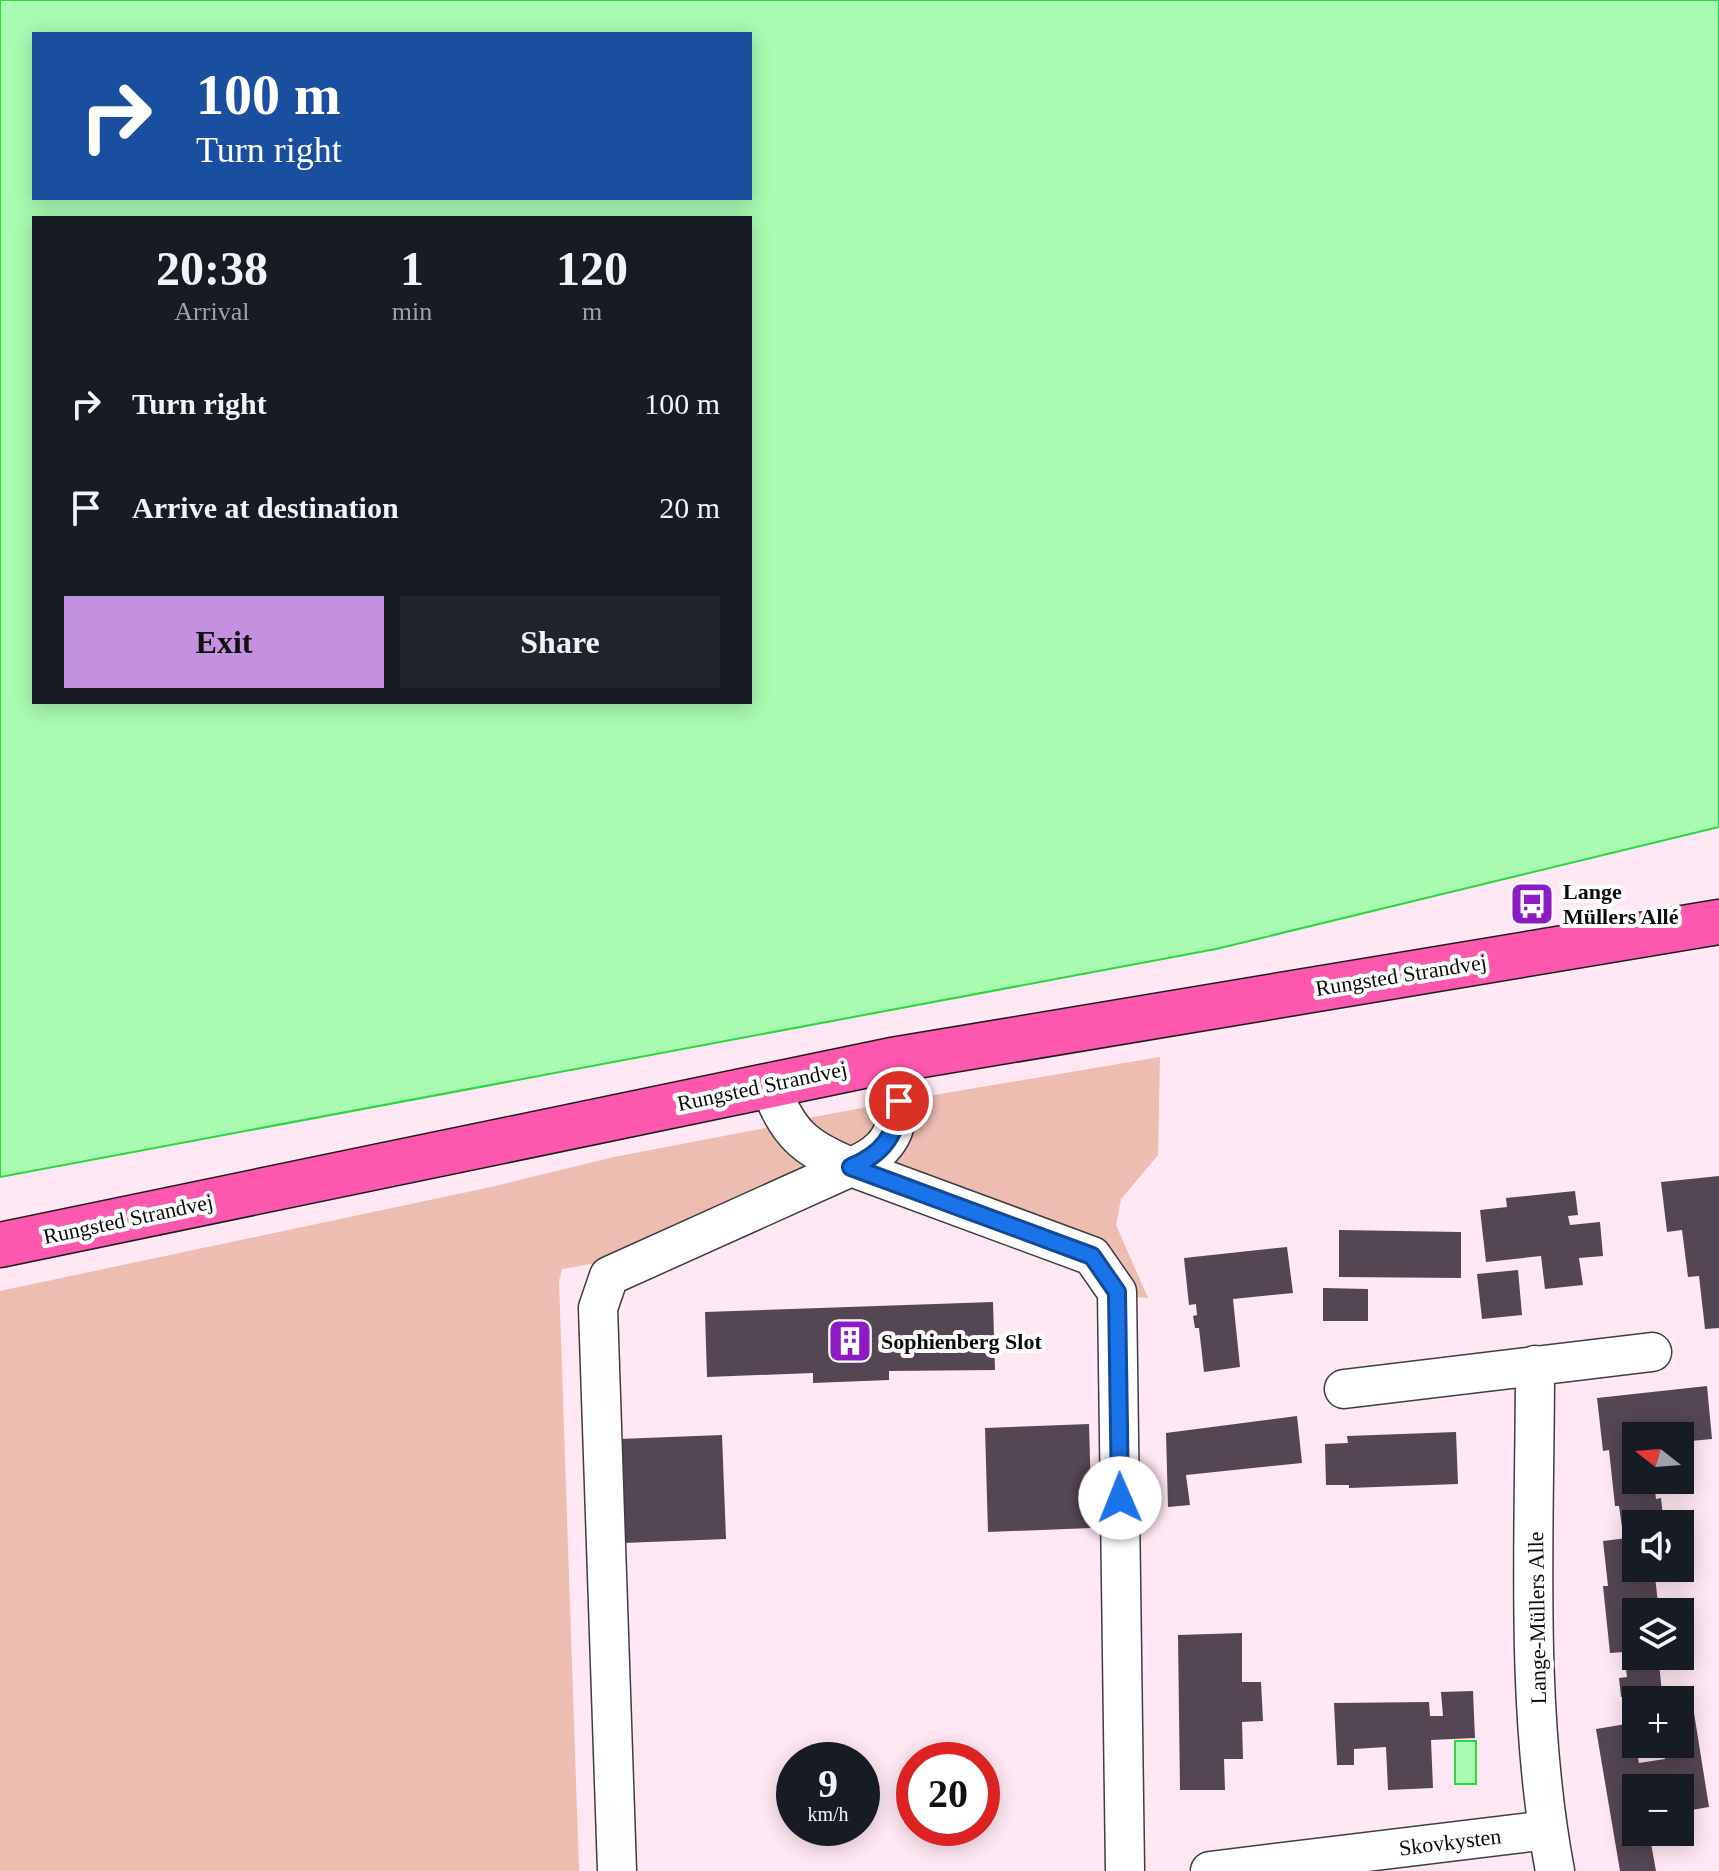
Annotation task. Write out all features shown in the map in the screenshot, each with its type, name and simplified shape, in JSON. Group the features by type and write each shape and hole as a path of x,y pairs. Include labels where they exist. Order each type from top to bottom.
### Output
{"main road":[{"name":"Rungsted Strandvej","path":"0,1245 892,1060 1719,922"}],"street":[{"path":"617,1871 598,1308 609,1276 873,1156 891,1137 896,1126 899,1101 892,1060"},
{"path":"769,1084 790,1131 813,1149 851,1167 1092,1256 1117,1292 1125,1871"},
{"path":"1344,1389 1652,1352"},
{"name":"Lange-Müllers Alle","path":"1535,1365 1535,1647 1547,1830 1555,1871"},
{"name":"Skovkysten","path":"1210,1871 1547,1830"}],"shaded area":[{"path":"0,0 1719,0 1719,827 1216,949 0,1177"},
{"path":"1160,1057 1158,1155 1121,1199 1116,1225 1148,1298 1123,1296 1120,1272 876,1165 910,1099"},
{"path":"883,1104 875,1135 847,1155 798,1120"},
{"path":"770,1127 820,1166 607,1261 562,1269 559,1281 579,1871 0,1871 0,1291 491,1187 614,1157"},
{"path":"1455,1741 1476,1741 1476,1784 1455,1784"}],"building":[{"path":"1719,1176 1719,1328 1705,1329 1699,1276 1688,1277 1682,1230 1667,1232 1661,1182"},
{"path":"1575,1191 1578,1215 1568,1216 1570,1225 1600,1222 1603,1256 1579,1258 1583,1285 1545,1289 1541,1256 1486,1262 1480,1210 1507,1207 1506,1198"},
{"path":"1339,1230 1461,1232 1461,1278 1339,1277"},
{"path":"1287,1247 1293,1293 1233,1299 1240,1367 1204,1372 1199,1328 1195,1328 1193,1316 1197,1315 1196,1304 1189,1305 1184,1258"},
{"path":"1518,1270 1522,1315 1482,1319 1477,1274"},
{"path":"1323,1288 1368,1289 1368,1321 1323,1321"},
{"name":"Sophienberg Slot","path":"993,1302 995,1370 889,1371 889,1380 813,1383 813,1373 707,1377 705,1312"},
{"path":"1707,1386 1712,1439 1694,1441 1694,1422 1622,1422 1622,1494 1655,1494 1656,1499 1661,1498 1662,1510 1622,1510 1622,1527 1619,1506 1615,1506 1609,1450 1603,1451 1597,1398"},
{"path":"1297,1416 1302,1463 1186,1475 1190,1505 1168,1507 1166,1433"},
{"path":"1089,1424 1092,1528 988,1532 985,1428"},
{"path":"1456,1432 1458,1484 1349,1488 1349,1485 1326,1485 1325,1444 1348,1443 1347,1436"},
{"path":"722,1435 726,1539 623,1543 619,1439"},
{"path":"1622,1539 1622,1582 1656,1582 1657,1598 1622,1598 1622,1652 1610,1653 1603,1586 1608,1586 1603,1541"},
{"path":"1242,1633 1242,1682 1261,1682 1263,1721 1242,1722 1243,1759 1224,1759 1225,1790 1180,1790 1178,1635"},
{"path":"1626,1670 1660,1670 1661,1686 1622,1686 1621,1697 1619,1678 1627,1677"},
{"path":"1473,1691 1475,1738 1431,1740 1433,1788 1388,1790 1386,1747 1354,1749 1354,1765 1337,1765 1334,1703 1429,1702 1430,1716 1443,1716 1441,1692"},
{"path":"1694,1713 1709,1807 1694,1810 1694,1774 1622,1774 1622,1846 1652,1846 1656,1871 1620,1871 1596,1729 1622,1725 1622,1758 1638,1758 1639,1763 1694,1758"}],"place":[{"name":"Lange Müllers Allé","path":"1532,904"},
{"name":"Sophienberg Slot","path":"850,1341"}],"route":[{"path":"899,1101 899,1114 891,1137 873,1156 851,1167 1092,1256 1117,1292 1120,1498"}]}
